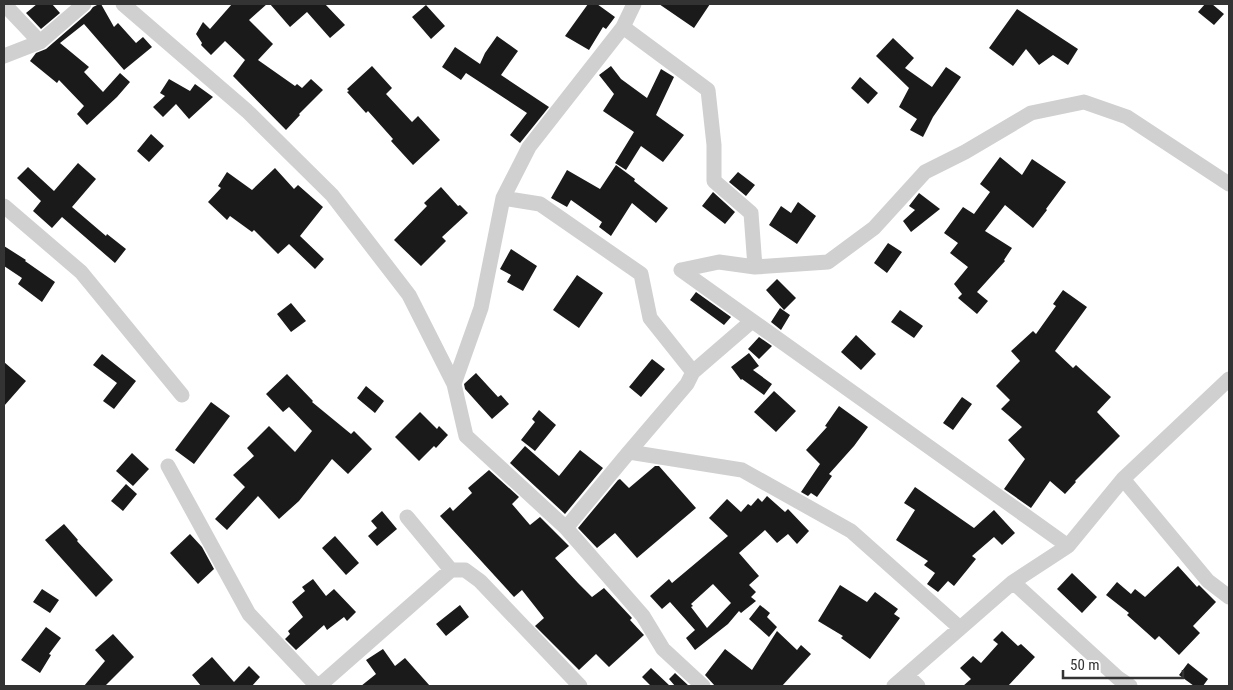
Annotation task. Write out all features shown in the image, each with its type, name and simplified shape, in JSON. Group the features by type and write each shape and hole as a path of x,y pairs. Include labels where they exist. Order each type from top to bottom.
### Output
{"street":[{"path":"4,4 40,42"},
{"path":"4,56 40,42 84,4"},
{"path":"123,4 246,111 332,195 409,295 454,384 466,436 566,528 643,616 663,649 703,686"},
{"path":"454,384 481,308 503,198 529,147 623,27 634,4"},
{"path":"623,27 708,90 714,144 714,182 751,213 755,268"},
{"path":"1068,546 681,270 719,262 755,268 828,262 874,228 925,172 965,152 1031,113 1084,102 1127,117 1229,184"},
{"path":"503,198 540,204 642,274 650,318 694,372"},
{"path":"4,206 80,272 182,394"},
{"path":"566,528 687,384 694,372 752,321"},
{"path":"894,686 912,681 960,628 1013,582 1068,546 1123,479 1229,379"},
{"path":"630,452 742,470 851,531 960,628"},
{"path":"168,466 249,614 318,686 450,570 465,570 480,581 580,686"},
{"path":"1123,479 1208,581 1229,597"},
{"path":"407,517 450,570"},
{"path":"1013,582 1118,678 1130,686"}],"building":[{"path":"37,4 52,4 60,13 41,29 26,13"},
{"path":"101,4 114,27 118,23 136,43 143,37 152,47 124,70 84,24 60,43 89,67 84,72 103,92 120,73 130,82 87,125 77,114 84,106 59,80 57,83 30,61 36,53 46,49 93,7"},
{"path":"232,4 267,4 249,20 273,44 258,60 295,86 297,84 302,88 311,79 323,90 286,130 233,76 245,60 225,41 211,55 201,45 202,43 196,34 203,22 210,29"},
{"path":"270,4 325,4 345,25 330,38 307,12 290,27"},
{"path":"588,4 597,4 615,17 606,29 603,27 589,50 565,36"},
{"path":"659,4 710,4 694,28"},
{"path":"1205,4 1212,4 1224,14 1214,25 1198,12"},
{"path":"426,5 445,26 431,39 412,17"},
{"path":"1017,9 1078,49 1068,65 1053,55 1039,65 1026,49 1013,66 989,48"},
{"path":"497,36 518,51 501,75 549,107 520,143 510,135 527,113 466,73 461,80 442,67 455,47 480,64"},
{"path":"893,38 914,58 905,68 932,87 946,67 961,77 933,117 923,137 910,130 917,119 899,107 909,88 876,56"},
{"path":"372,66 392,88 386,94 412,122 418,116 440,140 413,165 391,141 393,139 368,111 366,113 347,92 349,91 347,89"},
{"path":"611,66 621,79 647,98 661,69 674,77 656,115 684,135 663,162 641,146 626,170 615,163 634,132 603,111 614,94 599,75"},
{"path":"860,77 878,93 868,104 851,88"},
{"path":"169,79 190,91 195,84 213,97 189,119 176,104 163,117 153,107 165,96 160,93"},
{"path":"151,134 164,146 149,162 137,151"},
{"path":"1000,157 1022,175 1032,159 1066,182 1033,228 1005,205 985,231 1012,248 1005,261 977,292 988,301 977,314 958,298 962,294 954,284 968,267 950,253 958,243 944,233 963,207 974,214 990,192 980,184"},
{"path":"78,163 96,179 72,207 106,236 107,234 126,249 115,263 62,217 52,228 33,211 41,201 17,178 28,167 54,191"},
{"path":"616,165 668,208 656,223 632,203 611,236 599,227 602,222 571,200 567,207 551,198 567,170 600,189"},
{"path":"275,168 294,189 298,185 323,207 300,236 324,259 315,269 289,244 278,254 254,230 252,232 230,216 227,220 208,202 221,188 218,186 227,172 252,190"},
{"path":"738,172 755,185 746,196 729,182"},
{"path":"441,187 458,206 460,205 468,213 442,237 446,241 421,266 394,240 427,206 424,203"},
{"path":"713,192 735,212 725,224 702,206"},
{"path":"919,193 940,209 911,232 903,221 915,210 909,206"},
{"path":"798,202 816,216 797,244 769,225 781,206 791,213"},
{"path":"888,243 902,252 887,273 874,263"},
{"path":"4,246 55,282 42,302 18,284 22,278 4,266"},
{"path":"511,249 537,266 523,291 507,282 511,275 500,269"},
{"path":"577,275 603,293 579,328 553,310"},
{"path":"777,279 796,298 784,310 766,290"},
{"path":"1063,290 1087,307 1055,351 1073,368 1076,365 1111,397 1097,412 1120,436 1075,481 1065,494 1050,481 1031,508 1004,489 1025,459 1008,440 1022,427 1001,409 1010,400 996,386 1020,361 1011,351 1033,331 1036,334 1056,306 1053,304"},
{"path":"696,292 731,317 724,325 690,300"},
{"path":"291,303 306,321 291,332 277,314"},
{"path":"780,308 790,315 781,330 771,322"},
{"path":"900,310 923,326 914,338 891,322"},
{"path":"856,335 876,354 861,370 841,352"},
{"path":"759,337 772,346 759,359 748,349"},
{"path":"749,353 759,366 753,370 772,384 764,395 741,380 731,367"},
{"path":"102,354 136,381 114,409 103,401 117,383 93,365"},
{"path":"652,359 665,369 641,397 629,387"},
{"path":"4,362 26,381 4,406"},
{"path":"476,373 498,397 501,395 509,404 492,419 465,389 464,384"},
{"path":"287,374 312,402 351,434 354,431 372,449 348,474 332,459 299,501 279,519 258,496 227,530 215,519 245,487 233,475 254,456 247,448 269,426 295,452 312,431 289,407 283,412 266,394"},
{"path":"366,386 384,401 375,413 357,398"},
{"path":"774,391 796,411 776,432 754,412"},
{"path":"962,397 972,404 953,430 943,423"},
{"path":"211,402 230,416 194,464 175,450"},
{"path":"839,406 868,427 829,474 832,476 817,497 811,493 808,496 801,492 820,464 806,450 827,427 825,426"},
{"path":"539,410 556,425 535,451 521,440 535,422 532,419"},
{"path":"420,412 437,429 439,426 448,435 436,448 434,446 419,461 395,437"},
{"path":"525,446 559,476 580,450 603,468 565,514 510,463"},
{"path":"132,453 149,469 133,486 116,471"},
{"path":"655,466 659,466 696,508 637,558 615,533 597,548 578,528 618,480 620,479 629,488"},
{"path":"489,470 519,497 512,504 530,525 540,517 569,546 555,558 578,583 592,597 604,588 632,618 630,620 644,635 609,667 596,654 579,670 535,626 544,618 522,590 514,597 440,516 450,507 453,511 472,493 468,488"},
{"path":"126,484 137,494 123,511 111,501"},
{"path":"915,487 974,528 994,510 1015,533 1002,545 994,537 972,556 976,559 954,586 948,581 938,592 927,584 935,573 924,565 928,561 896,540 915,510 904,503"},
{"path":"767,496 785,512 788,509 809,531 797,544 788,534 777,543 765,530 739,553 759,576 749,585 756,592 751,597 756,601 741,613 739,611 728,624 695,650 686,638 695,630 670,602 662,609 650,596 669,579 672,583 728,536 709,518 727,499 741,512 748,504 751,506 758,498 762,502","holes":["713,584 731,603 707,628 691,607 693,606 691,604"]},
{"path":"382,511 397,529 377,546 368,536 377,528 371,521"},
{"path":"64,524 113,580 96,597 45,540"},
{"path":"190,534 202,547 214,569 198,584 170,553"},
{"path":"335,536 359,563 346,575 322,548"},
{"path":"1178,566 1197,587 1199,585 1216,602 1193,626 1200,633 1179,655 1159,636 1155,640 1127,615 1129,613 1106,595 1117,582 1131,594 1135,589 1145,597"},
{"path":"1072,573 1097,597 1082,613 1057,589"},
{"path":"313,579 326,596 334,589 356,612 347,621 344,617 327,630 324,625 296,650 285,639 290,634 288,631 303,617 292,602 305,591 302,587"},
{"path":"840,585 867,602 875,592 898,609 894,614 900,618 870,659 841,638 843,636 818,621"},
{"path":"42,589 59,600 50,613 33,602"},
{"path":"460,605 469,617 446,636 436,624"},
{"path":"760,605 770,613 767,617 777,627 769,637 749,619"},
{"path":"46,627 61,638 49,654 51,655 40,673 21,660"},
{"path":"777,631 797,650 801,645 811,654 782,686 715,686 705,675 725,649 752,670"},
{"path":"1002,631 1018,646 1021,644 1035,657 1008,686 963,686 971,679 960,668 973,656 981,663 998,644 993,640"},
{"path":"113,634 134,657 105,686 84,686 105,661 95,650"},
{"path":"383,649 395,666 405,658 430,686 361,686 376,674 366,660"},
{"path":"212,657 234,682 249,666 260,677 252,686 201,686 192,675"},
{"path":"1188,663 1208,679 1203,686 1194,686 1179,675"},
{"path":"651,668 670,686 651,686 642,677"},
{"path":"675,673 689,686 675,686 669,679"}]}
